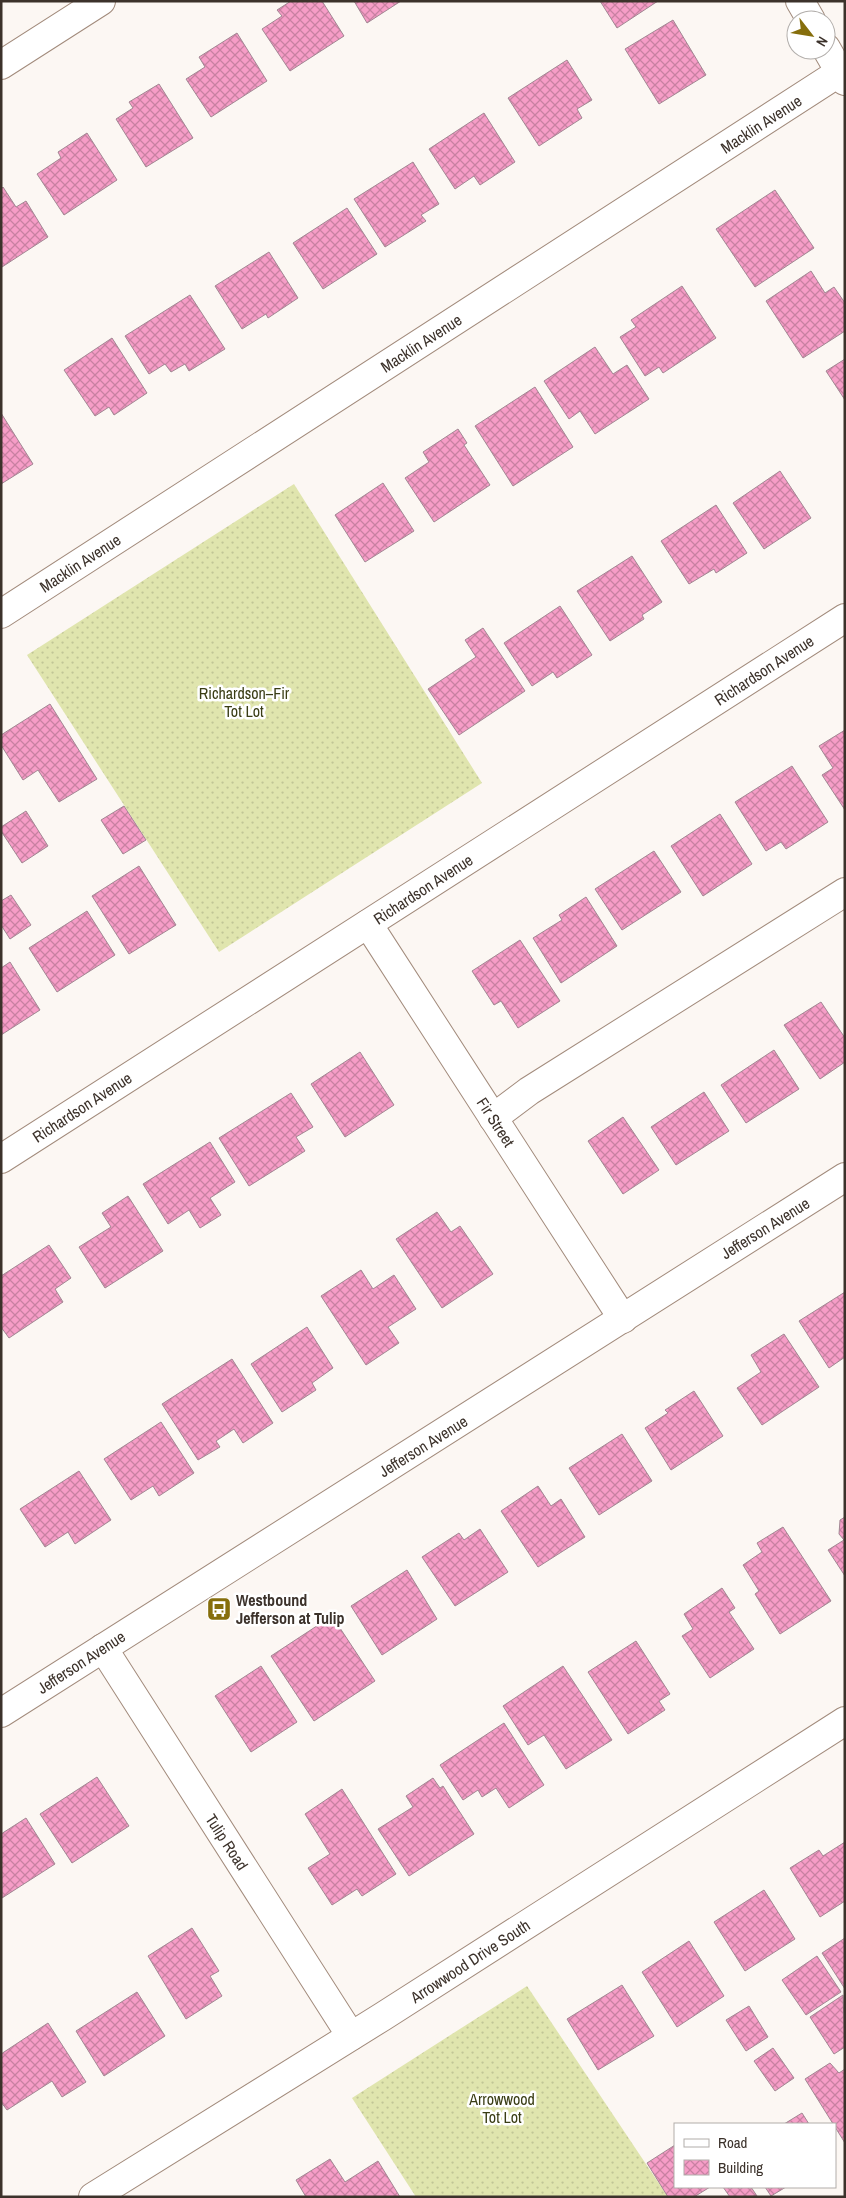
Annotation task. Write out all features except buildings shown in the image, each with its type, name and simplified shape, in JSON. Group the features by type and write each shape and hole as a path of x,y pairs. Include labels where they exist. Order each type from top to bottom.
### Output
{"street":[{"path":"1,65 101,1"},
{"path":"833,60 842,76"},
{"name":"Macklin Avenue","path":"1,614 842,76"},
{"name":"Richardson Avenue","path":"1,1159 845,618"},
{"path":"493,1118 529,1091 845,892"},
{"name":"Fir Street","path":"368,924 623,1319"},
{"name":"Jefferson Avenue","path":"1,1713 845,1177"},
{"name":"Tulip Road","path":"103,1648 351,2036"},
{"name":"Arrowwood Drive South","path":"93,2197 351,2036 845,1721"}],"green space":[{"name":"Richardson–Fir Tot Lot","path":"294,484 482,783 219,952 27,655"},
{"name":"Arrowwood Tot Lot","path":"527,1986 668,2197 416,2197 352,2098"}],"place":[{"name":"Westbound Jefferson at Tulip","path":"219,1609"}]}
